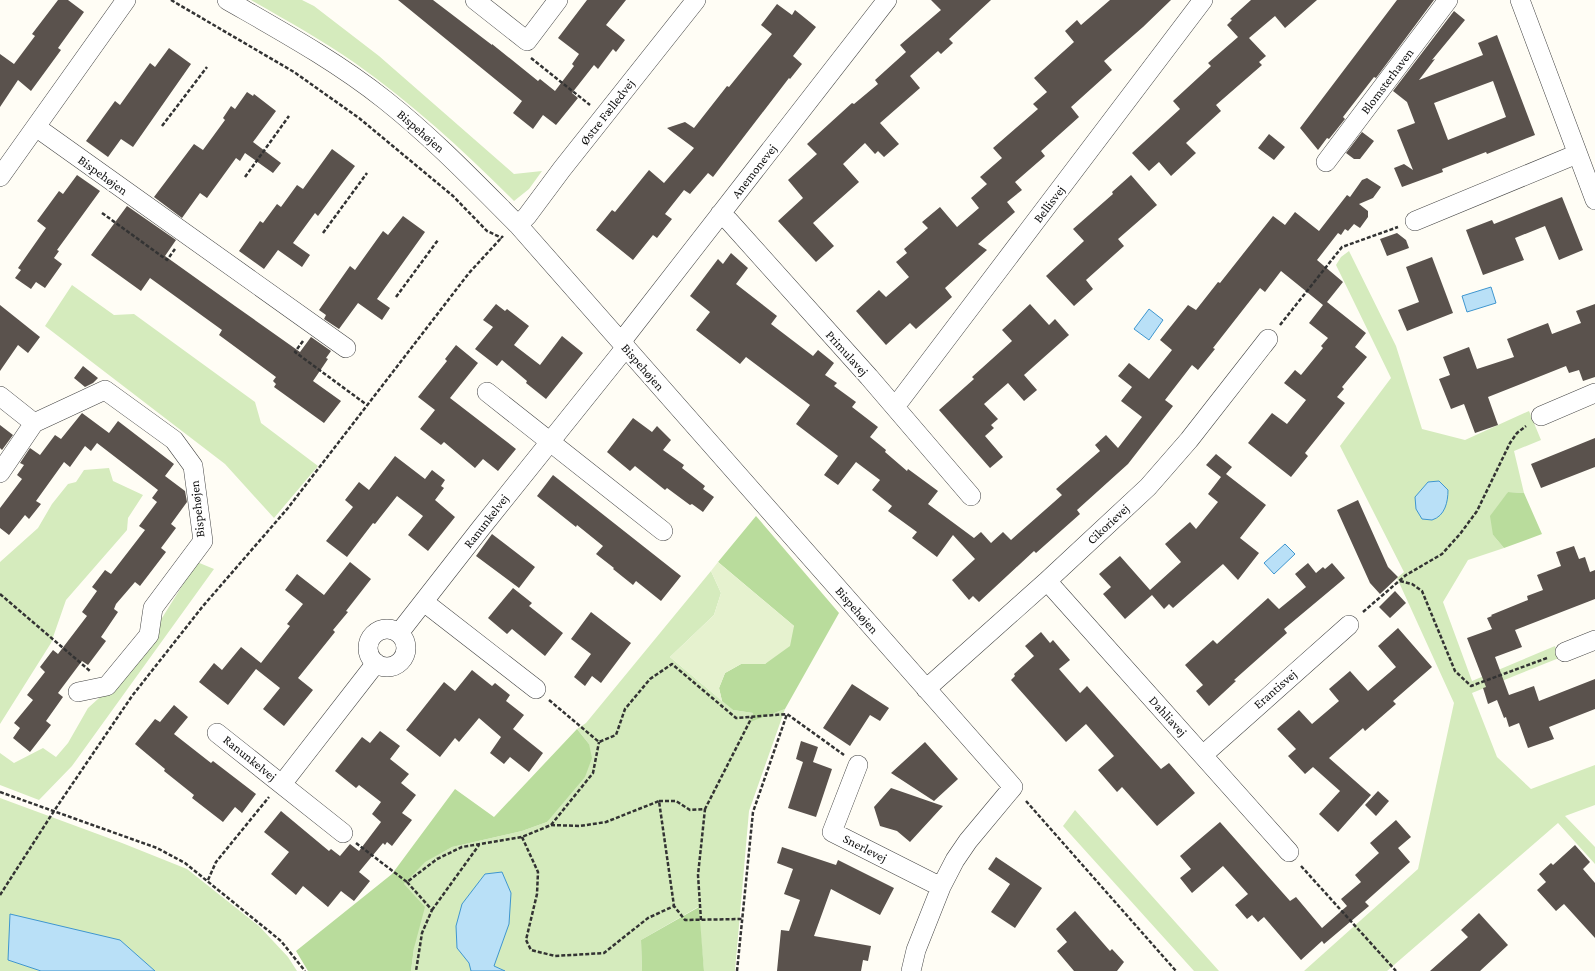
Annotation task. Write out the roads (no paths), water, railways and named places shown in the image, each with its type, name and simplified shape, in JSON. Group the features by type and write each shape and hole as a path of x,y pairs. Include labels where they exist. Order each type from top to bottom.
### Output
{"street":[{"path":"0,177 6,157 36,127 126,0"},
{"name":"Bispehøjen","path":"227,0 311,48 348,73 385,100 442,148 518,225 1013,787 968,841 955,860 941,887"},
{"path":"474,0 526,41 558,0"},
{"name":"Østre Fælledvej","path":"518,225 527,216 696,0"},
{"name":"Anemonevej","path":"624,345 720,214 887,0"},
{"name":"Bellisvej","path":"894,406 906,393 1203,0"},
{"name":"Blomsterhaven","path":"1326,162 1448,0"},
{"path":"1520,0 1595,200"},
{"name":"Bispehøjen","path":"36,127 346,348"},
{"path":"1415,221 1577,154"},
{"name":"Primulavej","path":"720,214 729,222 894,406 972,496"},
{"name":"Cikorievej","path":"926,689 1047,581 1148,487 1189,440 1268,339"},
{"name":"Ranunkelvej","path":"399,633 624,345"},
{"name":"Bispehøjen","path":"34,423 105,390 174,440 193,466 203,541 152,608 149,635 107,686 78,692"},
{"path":"487,392 663,531"},
{"path":"1541,416 1595,393"},
{"path":"0,396 34,423 0,473"},
{"name":"Dahliavej","path":"1047,581 1288,852"},
{"path":"424,602 536,689"},
{"name":"Erantisvej","path":"1203,755 1349,625"},
{"path":"382,630 394,630 399,633 406,644 404,656 400,662 392,666 382,666 376,663 369,654 368,648 372,636 382,630"},
{"path":"1565,652 1595,640"},
{"name":"Ranunkelvej","path":"282,784 376,663"},
{"name":"Ranunkelvej","path":"218,733 343,833"},
{"name":"Snerlevej","path":"858,764 832,832 941,887"},
{"path":"911,971 916,950 941,887"}],"water":[{"path":"1491,287 1496,303 1467,312 1462,296"},
{"path":"1149,309 1163,320 1149,340 1134,329"},
{"path":"1439,481 1448,490 1445,508 1440,515 1432,520 1422,519 1416,509 1415,497 1428,482"},
{"path":"1285,544 1295,554 1274,574 1264,563"},
{"path":"502,872 511,893 509,924 494,966 505,971 471,971 469,963 457,948 456,926 462,904 485,874"},
{"path":"10,914 120,940 155,971 41,971 8,960"}]}
